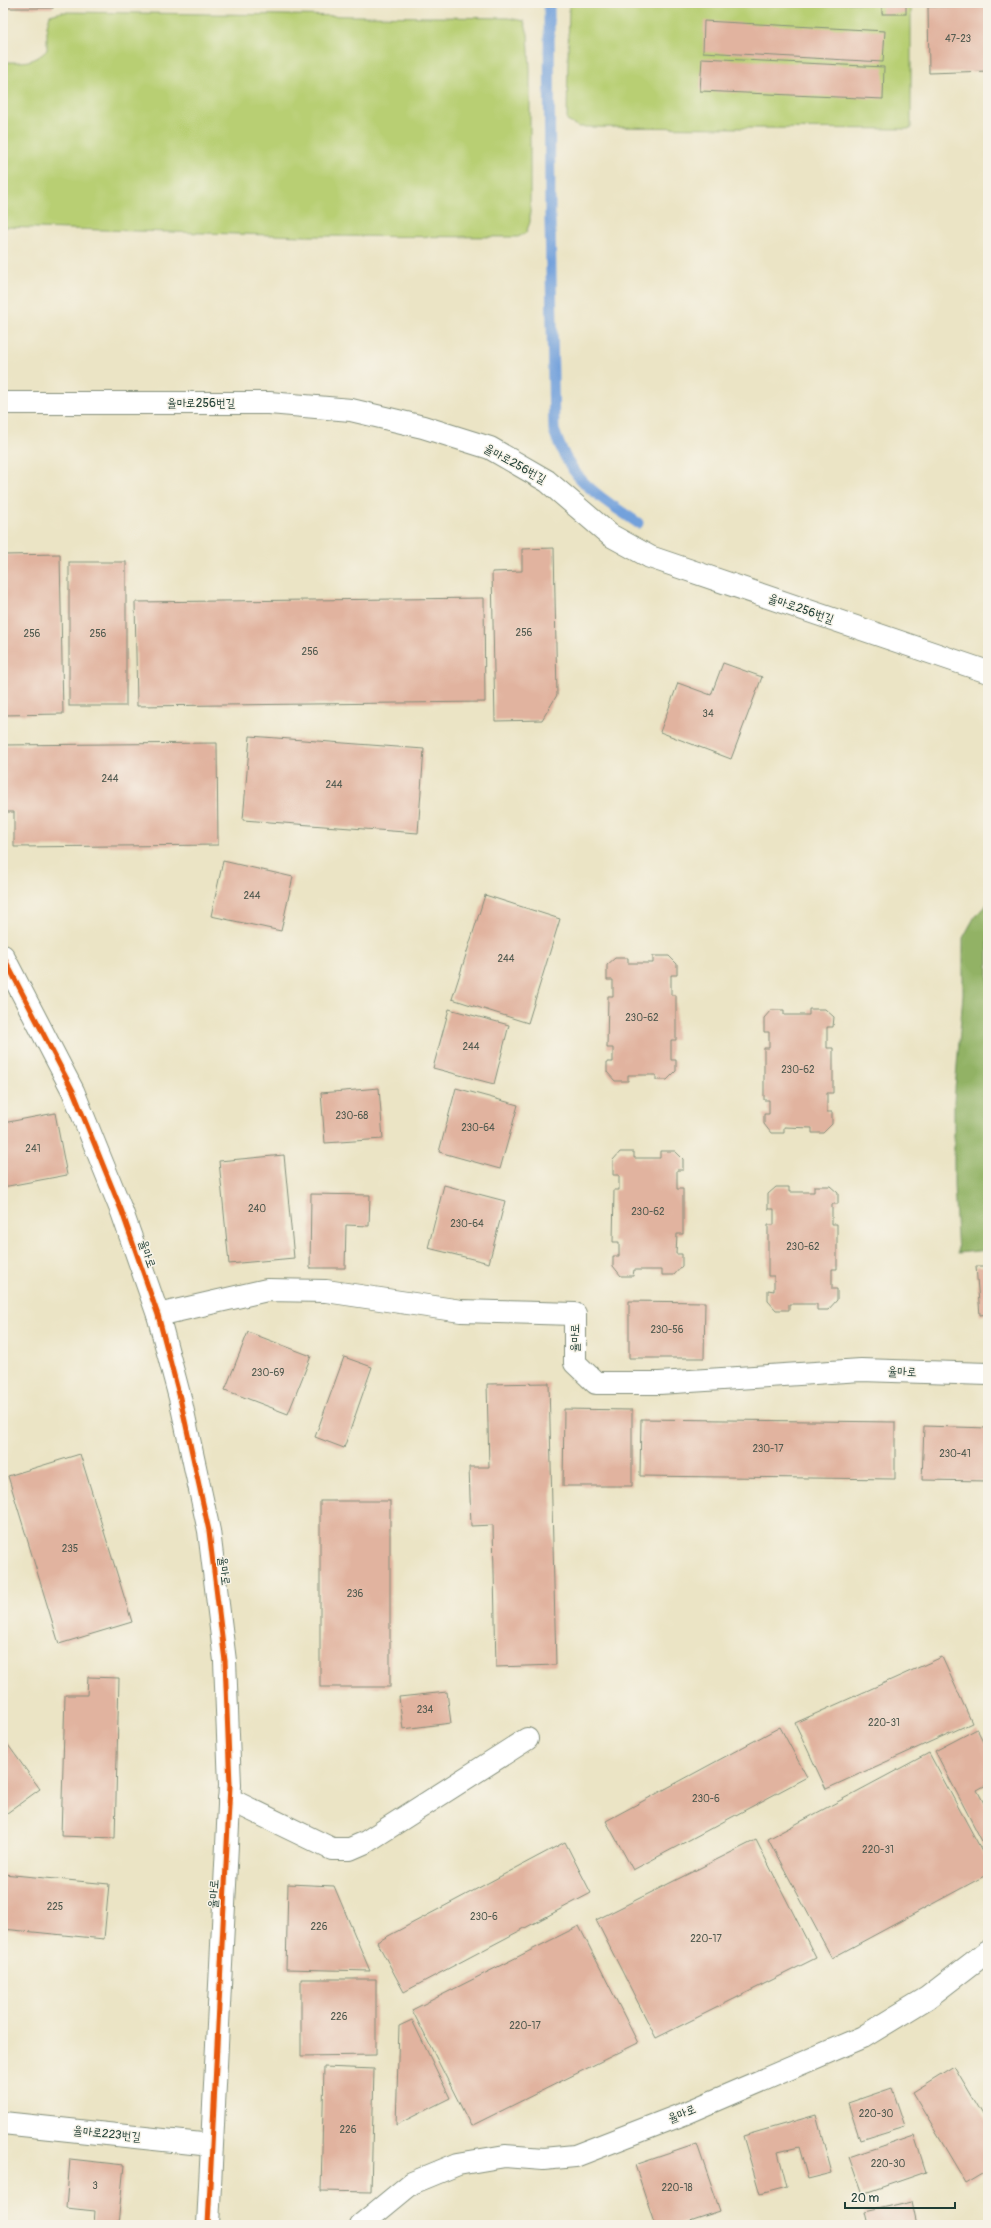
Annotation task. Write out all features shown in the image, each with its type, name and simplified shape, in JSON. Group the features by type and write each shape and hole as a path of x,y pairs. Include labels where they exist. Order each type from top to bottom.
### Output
{"street":[{"name":"율마로256번길","path":"3,403 270,403 351,410 423,427 490,448 547,481 610,535 650,557 988,672"},
{"name":"율마로","path":"3,956 73,1091 122,1212 158,1314 180,1398 209,1531 226,1661 229,1799 208,2225"},
{"name":"율마로","path":"158,1314 267,1290 326,1291 461,1311 576,1314 576,1363 596,1383 659,1383 861,1370 988,1374"},
{"path":"229,1799 332,1849 350,1849 366,1842 395,1825 527,1739"},
{"name":"율마로","path":"362,2225 412,2183 458,2164 505,2156 543,2159 575,2156 686,2113 863,2037 927,1998 988,1951"},
{"name":"율마로223번길","path":"3,2123 212,2145"}],"green space":[{"path":"569,3 911,3 911,129 579,127 567,121"},
{"path":"62,12 508,18 524,21 528,34 530,69 530,222 526,233 518,237 304,236 3,227 3,62 27,61 42,55 47,50 47,25 50,15"},
{"path":"988,903 988,1250 958,1253 954,1186 954,1101 963,995 963,938 975,916"}],"building":[{"path":"3,3 53,3 53,8 3,8"},
{"path":"882,3 906,3 906,14 882,14"},
{"path":"988,6 988,71 929,73 928,7"},
{"path":"704,21 885,31 883,62 703,52"},
{"path":"702,58 884,67 883,99 700,91"},
{"path":"554,548 557,695 542,720 495,721 492,572 522,571 522,549"},
{"path":"60,554 63,714 3,715 3,555"},
{"path":"69,562 126,562 126,706 69,706"},
{"path":"484,598 485,702 137,706 135,602"},
{"path":"723,663 762,677 731,759 660,732 678,683 711,695"},
{"path":"250,736 424,749 418,833 243,820"},
{"path":"217,743 218,845 14,847 14,812 3,812 3,745"},
{"path":"223,861 293,877 281,931 211,916"},
{"path":"485,895 560,919 528,1023 452,999"},
{"path":"653,956 669,956 677,964 677,975 671,975 671,995 676,995 676,1040 671,1040 671,1060 676,1060 676,1071 667,1080 656,1080 656,1075 628,1075 628,1081 615,1081 607,1072 607,1062 613,1062 613,1048 607,1048 608,996 613,996 613,980 607,980 607,965 615,958 628,958 628,963 653,963"},
{"path":"449,1009 509,1025 494,1084 433,1068"},
{"path":"809,1009 825,1009 834,1017 833,1027 827,1027 827,1048 833,1048 833,1093 827,1093 827,1112 832,1112 832,1124 823,1133 812,1133 812,1128 784,1127 784,1133 771,1133 764,1124 764,1114 769,1114 769,1100 764,1100 764,1048 769,1048 769,1032 764,1032 764,1018 771,1010 784,1010 784,1015 809,1015"},
{"path":"379,1088 383,1139 325,1143 321,1093"},
{"path":"456,1088 518,1105 500,1169 439,1152"},
{"path":"55,1113 67,1175 3,1187 3,1123"},
{"path":"660,1151 675,1151 683,1159 683,1170 677,1170 677,1189 683,1189 683,1234 677,1234 676,1254 682,1254 682,1266 674,1275 662,1275 662,1270 634,1270 633,1276 621,1276 613,1266 613,1256 619,1256 619,1242 613,1242 614,1190 619,1190 619,1175 613,1175 613,1160 620,1152 634,1152 634,1158 660,1158"},
{"path":"284,1155 294,1258 229,1264 219,1161"},
{"path":"444,1185 505,1201 489,1263 428,1248"},
{"path":"814,1186 830,1186 838,1193 838,1204 832,1204 832,1224 837,1224 837,1269 832,1269 832,1289 837,1289 837,1300 828,1310 817,1310 817,1304 789,1304 789,1310 776,1310 768,1301 768,1290 774,1291 774,1276 768,1276 768,1225 774,1225 774,1209 768,1209 768,1194 776,1187 789,1187 789,1192 814,1192"},
{"path":"311,1194 370,1195 369,1226 346,1225 345,1268 310,1268"},
{"path":"976,1266 988,1266 988,1314 980,1315"},
{"path":"629,1301 705,1302 704,1358 629,1358"},
{"path":"248,1332 311,1356 288,1414 225,1390"},
{"path":"344,1357 372,1367 344,1448 315,1437"},
{"path":"549,1383 556,1665 496,1667 493,1525 471,1526 469,1467 489,1467 487,1384"},
{"path":"564,1409 632,1410 632,1486 563,1486"},
{"path":"641,1419 895,1422 895,1479 640,1476"},
{"path":"924,1426 988,1428 988,1481 922,1480"},
{"path":"80,1454 132,1622 59,1644 8,1476"},
{"path":"320,1501 390,1501 390,1687 320,1687"},
{"path":"942,1657 972,1723 826,1789 795,1723"},
{"path":"88,1677 119,1678 115,1838 61,1836 65,1695 87,1695"},
{"path":"447,1692 451,1723 403,1729 399,1697"},
{"path":"780,1727 807,1777 633,1870 606,1821"},
{"path":"977,1729 988,1751 988,1784 977,1790 988,1811 988,1846 985,1847 935,1751"},
{"path":"3,1738 40,1789 3,1816"},
{"path":"929,1753 988,1862 988,1874 832,1958 768,1839"},
{"path":"756,1840 816,1958 656,2038 596,1920"},
{"path":"565,1842 591,1893 404,1992 377,1942"},
{"path":"3,1874 109,1884 104,1939 3,1929"},
{"path":"288,1884 334,1886 370,1971 286,1969"},
{"path":"579,1926 638,2043 471,2126 412,2010"},
{"path":"301,1979 376,1979 376,2055 301,2056"},
{"path":"412,2020 450,2098 396,2125 399,2026"},
{"path":"954,2066 988,2123 988,2170 966,2183 912,2092"},
{"path":"324,2067 374,2069 371,2192 321,2191"},
{"path":"892,2088 905,2126 860,2140 848,2103"},
{"path":"816,2115 832,2173 808,2179 799,2147 778,2152 787,2187 760,2194 743,2136"},
{"path":"914,2135 926,2172 862,2194 849,2157"},
{"path":"697,2144 720,2211 678,2225 655,2225 635,2165"},
{"path":"70,2159 124,2165 118,2225 94,2225 95,2211 66,2208"},
{"path":"912,2201 917,2225 868,2225 865,2212"}],"waterway":[{"path":"549,3 550,219 554,430 560,447 568,462 586,485 638,523"}],"cycle path":[{"path":"3,956 73,1091 122,1212 158,1315 180,1398 209,1531 225,1661 230,1785 208,2225"}]}
